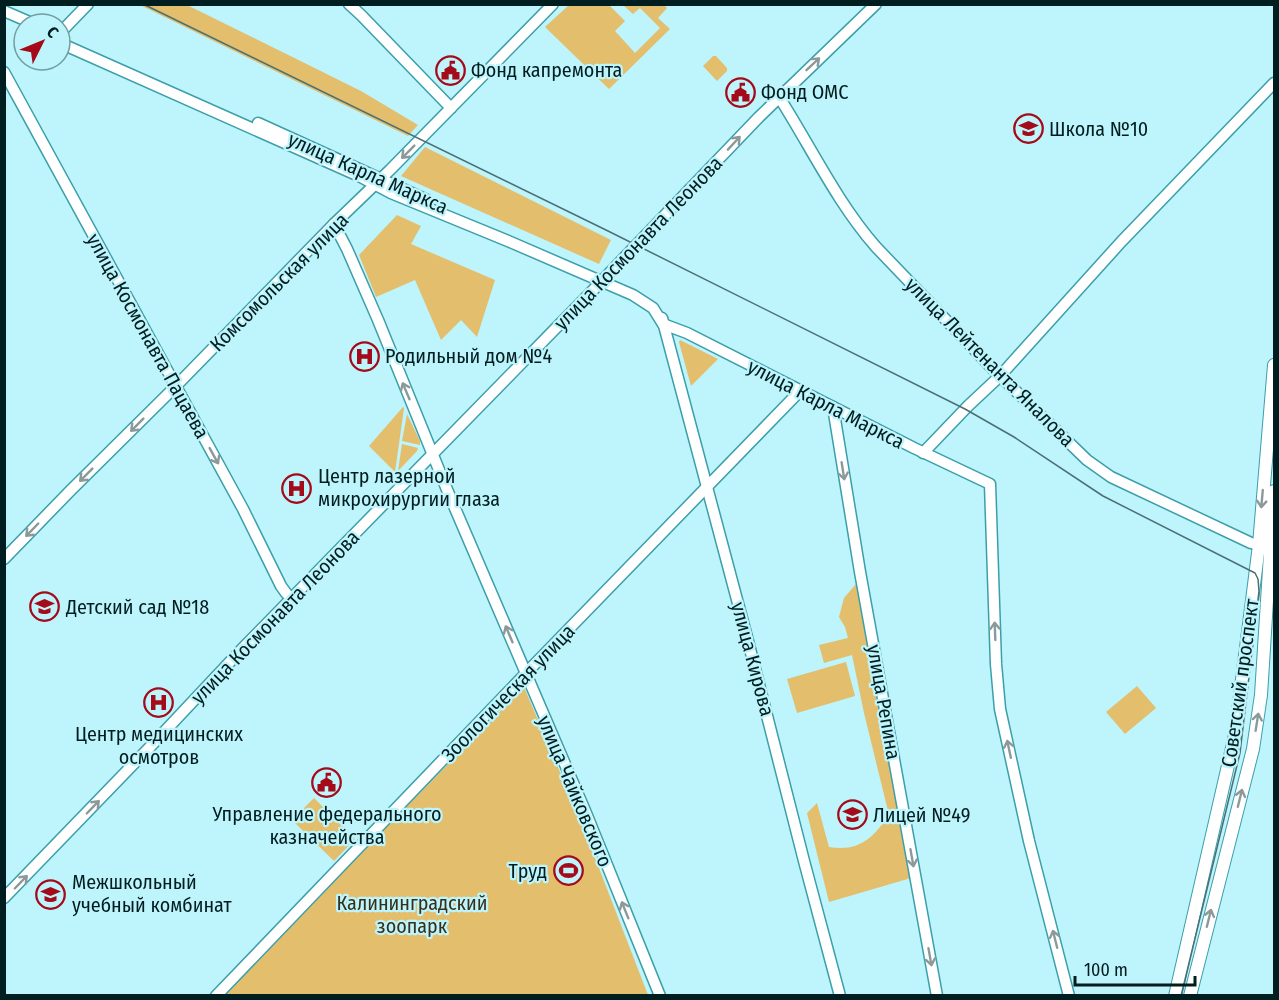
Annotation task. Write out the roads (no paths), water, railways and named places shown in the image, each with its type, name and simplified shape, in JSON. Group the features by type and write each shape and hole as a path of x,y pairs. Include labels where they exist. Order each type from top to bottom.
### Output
{"main road":[{"path":"72,21 88,4"},
{"path":"349,4 451,108"},
{"name":"Комсомольская улица","path":"4,559 553,4"},
{"name":"улица Космонавта Леонова","path":"4,898 778,97 876,4"},
{"name":"улица Карла Маркса","path":"72,39 302,142 378,182 391,193 604,279 644,301 653,308 663,324 687,333 923,453 990,484 996,664 1000,709 1029,841 1069,996"},
{"name":"улица Карла Маркса","path":"72,48 359,176 378,182"},
{"name":"улица Космонавта Пацаева","path":"4,72 243,508 285,593 292,598"},
{"path":"923,453 1000,376 1121,242 1274,83"},
{"name":"улица Лейтенанта Яналова","path":"778,97 859,228 1000,376 1087,460 1111,477 1251,543 1270,546"},
{"name":"улица Чайковского","path":"334,224 378,320 586,813 660,996"},
{"name":"улица Кирова","path":"663,324 840,996"},
{"name":"Советский проспект","path":"1190,996 1252,749 1261,695 1271,582 1275,365"},
{"name":"Зоологическая улица","path":"216,996 801,391"},
{"name":"улица Репина","path":"833,407 858,561 937,996"},
{"name":"Советский проспект","path":"1175,996 1232,750 1247,644 1270,546 1274,494"}],"tram line":[{"path":"143,4 606,230 965,409 1014,437 1103,496 1255,573 1259,591 1240,753 1181,996"}],"place":[{"name":"Фонд капремонта","path":"450,70"},
{"name":"Фонд ОМС","path":"740,92"},
{"name":"Школа №10","path":"1028,129"},
{"name":"Родильный дом №4","path":"364,356"},
{"name":"Центр лазерной микрохирургии глаза","path":"297,488"},
{"name":"Детский сад №18","path":"45,607"},
{"name":"Центр медицинских осмотров","path":"159,703"},
{"name":"Управление федерального казначейства","path":"327,783"},
{"name":"Лицей №49","path":"852,815"},
{"name":"Труд","path":"568,871"},
{"name":"Межшкольный учебный комбинат","path":"51,894"}],"park label":[{"name":"Калининградский зоопарк","path":"412,914"}]}
